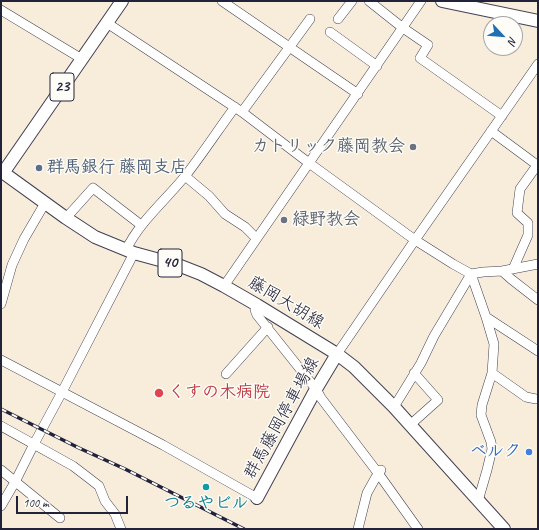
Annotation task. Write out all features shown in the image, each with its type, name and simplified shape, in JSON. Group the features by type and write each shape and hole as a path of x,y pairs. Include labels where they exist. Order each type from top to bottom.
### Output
{"main road":[{"name":"23","path":"2,174 122,1"},
{"path":"442,1 538,21"},
{"name":"藤岡大胡線","path":"2,174 95,237 130,251 201,274 257,305 337,354 354,367 394,407 504,529"},
{"name":"群馬藤岡停車場線","path":"257,498 316,389 337,354"}],"street":[{"path":"222,1 358,94"},
{"path":"338,19 352,1"},
{"path":"369,1 403,28 428,45 420,58 502,116"},
{"path":"224,286 421,1"},
{"path":"1,10 82,59"},
{"path":"1,506 62,392 130,251 131,240 141,225 185,176 208,145 290,47 310,19"},
{"path":"107,23 238,110 415,240 453,264 471,274 502,271 538,264"},
{"path":"330,32 377,66"},
{"path":"337,354 538,64"},
{"path":"491,131 538,164 520,189 517,213 528,223 528,235 512,269"},
{"path":"185,176 209,196 225,214 245,227 256,238"},
{"path":"66,218 93,188 141,225"},
{"path":"1,304 12,265 24,239 45,203"},
{"path":"528,235 538,237"},
{"path":"502,271 538,300"},
{"path":"471,274 494,344 492,373 482,405 481,414 491,442 492,450 478,501"},
{"path":"394,407 471,274"},
{"path":"257,305 255,310 257,315 316,389 320,398 380,471 418,529"},
{"path":"486,317 538,351"},
{"path":"226,374 268,327"},
{"path":"1,360 163,445 257,498"},
{"path":"410,425 438,400 414,373"},
{"path":"492,373 526,397 536,399"},
{"path":"1,426 73,466 99,486 105,501 115,514 121,529"},
{"path":"1,470 60,518"},
{"path":"358,529 367,493 380,471"}],"railway":[{"path":"1,409 244,529"}],"place":[{"name":"カトリック藤岡教会","path":"413,147"},
{"name":"群馬銀行 藤岡支店","path":"39,168"},
{"name":"緑野教会","path":"284,220"},
{"name":"くすの木病院","path":"159,393"},
{"name":"ベルク","path":"529,452"},
{"name":"つるやビル","path":"206,487"}]}
